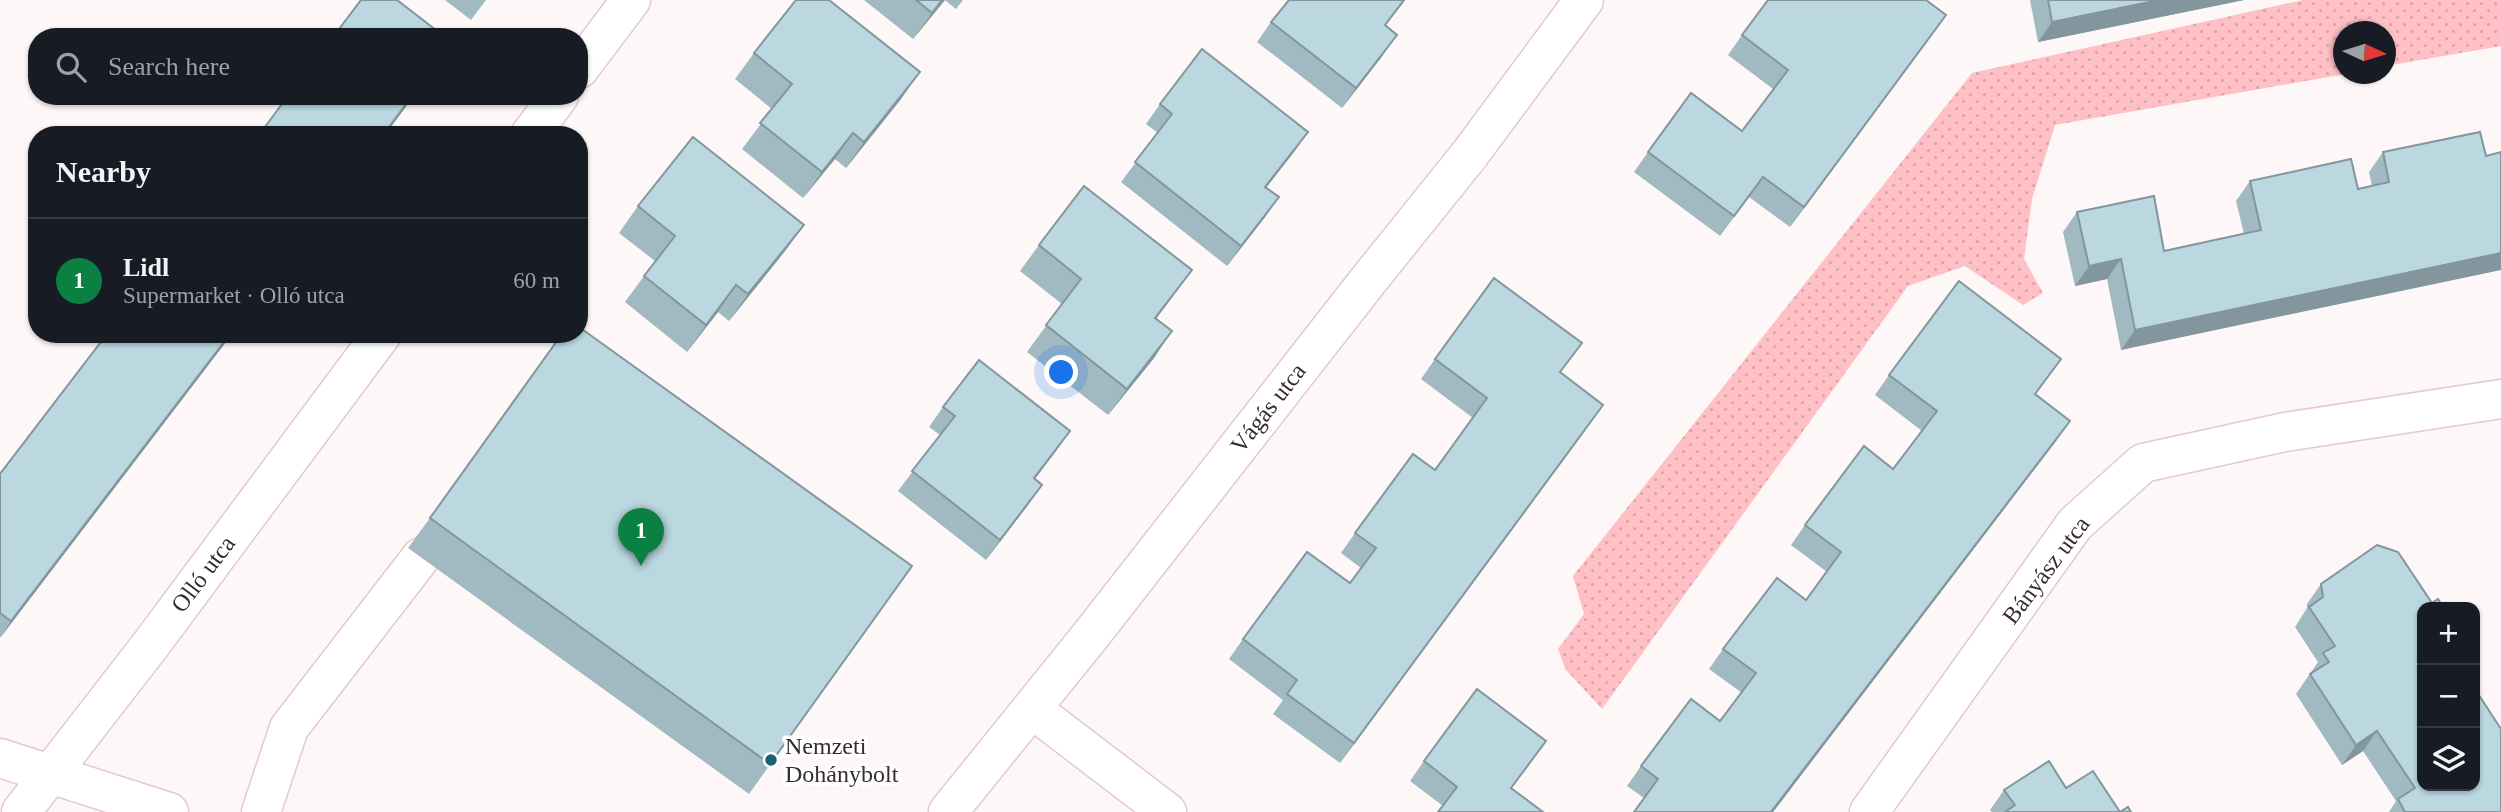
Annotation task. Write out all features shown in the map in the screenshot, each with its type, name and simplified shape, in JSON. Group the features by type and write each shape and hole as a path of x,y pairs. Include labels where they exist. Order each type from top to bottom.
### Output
{"street":[{"path":"588,57 631,0"},
{"name":"Vágás utca","path":"948,812 1470,154 1584,0"},
{"path":"537,126 552,105"},
{"name":"Olló utca","path":"21,812 152,643 375,343"},
{"name":"Bányász utca","path":"1869,812 2075,524 2143,463 2285,432 2501,399"},
{"path":"261,812 289,728 421,557"},
{"path":"1032,709 1167,812"},
{"path":"0,758 169,812"}],"shaded area":[{"path":"2303,0 2501,0 2501,46 2396,64 2396,21 2333,21 2333,76 2055,125 2032,199 2024,259 2043,293 2023,305 1965,266 1908,286 1602,709 1566,670 1558,649 1584,614 1573,576 1972,73"}],"building":[{"path":"361,0 397,0 433,28 340,28"},
{"path":"796,0 829,0 920,72 864,142 853,133 822,172 760,123 792,84 754,53"},
{"path":"916,0 942,0 932,13"},
{"path":"1289,0 1404,0 1385,25 1397,35 1356,88 1271,22"},
{"path":"1768,0 1926,0 1946,15 1804,207 1763,177 1734,216 1648,152 1691,93 1742,131 1788,70 1742,35"},
{"path":"2048,0 2159,0 2052,22"},
{"path":"1202,49 1308,132 1265,187 1279,197 1241,246 1135,162 1172,114 1160,104"},
{"path":"281,105 405,105 390,126 266,126"},
{"path":"2480,132 2486,156 2501,152 2501,253 2135,330 2121,259 2089,266 2077,212 2154,196 2164,251 2261,230 2250,181 2351,159 2358,189 2389,182 2383,152"},
{"path":"693,137 804,225 748,294 736,285 706,325 644,276 675,236 638,206"},
{"path":"1084,186 1192,270 1155,318 1172,331 1127,389 1046,325 1081,279 1039,245"},
{"path":"1494,278 1582,343 1560,372 1603,405 1354,743 1287,694 1297,680 1243,639 1307,552 1350,583 1376,548 1355,533 1413,454 1435,470 1487,398 1435,359"},
{"path":"1959,281 2061,359 2035,394 2070,421 1771,812 1634,812 1658,779 1641,766 1691,699 1720,721 1756,673 1723,649 1777,578 1806,600 1841,552 1805,525 1864,446 1893,469 1937,411 1889,375"},
{"path":"588,333 912,566 770,764 430,518 556,343 588,343"},
{"path":"100,343 223,343 11,621 0,613 0,474"},
{"path":"979,360 1070,431 1034,478 1042,485 1000,540 912,471 955,416 943,407"},
{"path":"2377,545 2398,552 2431,602 2417,602 2417,791 2480,791 2480,697 2501,729 2501,812 2405,812 2398,799 2415,788 2377,731 2356,745 2310,674 2329,662 2323,653 2335,646 2309,607 2323,597 2321,584"},
{"path":"1477,689 1546,741 1511,788 1543,812 1438,812 1457,787 1424,761"},
{"path":"2049,761 2066,788 2093,771 2120,812 2005,812 2015,805 2004,790"}],"place":[{"name":"Lidl","path":"641,566"},
{"name":"Nemzeti Dohánybolt","path":"771,760"}]}
